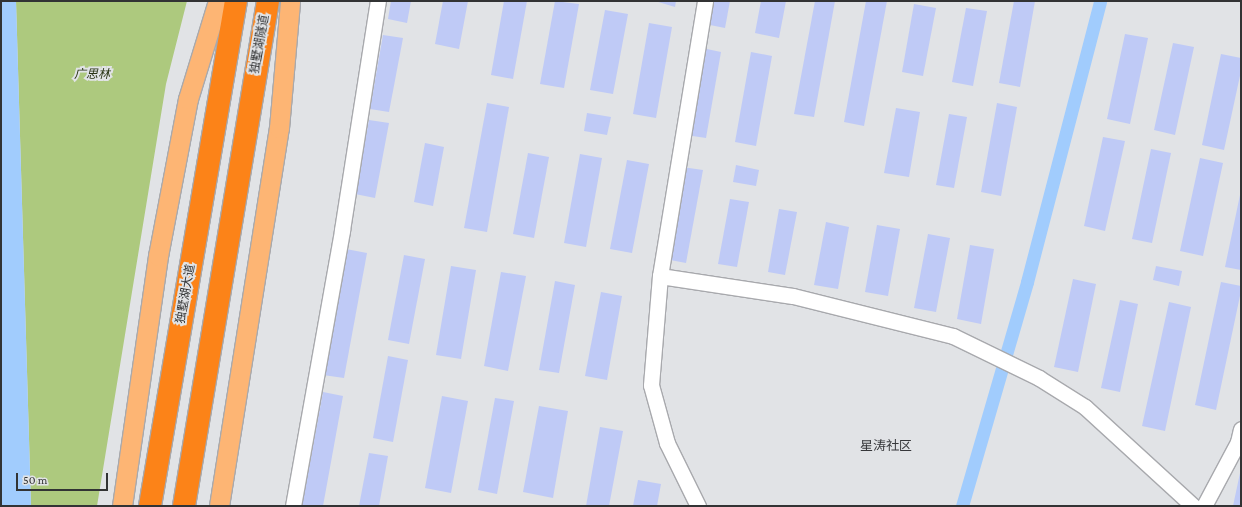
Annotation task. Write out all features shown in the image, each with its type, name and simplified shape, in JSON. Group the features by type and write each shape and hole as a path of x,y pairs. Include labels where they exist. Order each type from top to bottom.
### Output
{"highway":[{"name":"独墅湖大道","path":"150,506 236,1"},
{"name":"独墅湖隧道","path":"184,506 268,1"}],"main road":[{"path":"122,506 158,256 186,107 218,1"},
{"path":"219,506 279,128 290,1"}],"street":[{"path":"293,506 342,230 378,1"},
{"path":"698,506 666,443 651,385 660,276 705,1"},
{"path":"660,276 793,296 953,336 1038,378 1085,407 1193,506"},
{"path":"1204,506 1238,442 1241,429"}],"green space":[{"name":"广思林","path":"16,1 187,1 166,84 97,506 31,506"}],"water":[{"path":"1,1 16,1 31,506 1,506"}],"building":[{"path":"391,1 411,1 407,23 388,19"},
{"path":"443,1 468,1 459,49 435,44"},
{"path":"504,1 527,1 513,79 491,75"},
{"path":"555,1 579,4 564,88 540,84"},
{"path":"655,1 676,1 675,7"},
{"path":"709,1 730,1 725,28 705,24"},
{"path":"761,1 786,1 779,38 755,33"},
{"path":"815,1 835,1 814,117 794,114"},
{"path":"866,1 887,1 864,126 844,122"},
{"path":"1014,1 1035,1 1020,87 999,83"},
{"path":"914,4 936,8 923,76 902,72"},
{"path":"966,8 987,11 973,86 952,82"},
{"path":"605,10 628,14 613,94 590,90"},
{"path":"649,23 672,27 656,118 633,114"},
{"path":"1125,34 1148,38 1130,124 1107,119"},
{"path":"383,35 403,38 389,112 370,109"},
{"path":"1173,43 1194,47 1175,135 1154,130"},
{"path":"702,48 721,52 706,138 686,135"},
{"path":"751,52 772,56 756,146 735,142"},
{"path":"1221,54 1241,58 1241,71 1224,150 1202,145"},
{"path":"487,103 509,107 487,232 464,228"},
{"path":"997,103 1017,107 1001,196 981,192"},
{"path":"896,108 920,112 909,177 884,173"},
{"path":"587,113 611,117 607,135 584,131"},
{"path":"949,114 967,117 954,188 936,185"},
{"path":"369,120 389,123 375,198 355,194"},
{"path":"1103,137 1125,141 1105,231 1084,226"},
{"path":"425,143 444,147 433,206 414,202"},
{"path":"1151,149 1171,153 1152,243 1132,239"},
{"path":"528,153 549,157 534,238 513,234"},
{"path":"580,154 602,158 586,247 564,243"},
{"path":"1200,158 1223,163 1203,256 1180,251"},
{"path":"627,160 649,164 632,253 610,249"},
{"path":"736,165 759,170 756,186 733,182"},
{"path":"682,167 703,170 686,263 665,259"},
{"path":"1241,195 1241,270 1225,267"},
{"path":"730,199 749,202 737,267 718,264"},
{"path":"779,209 797,212 785,275 768,272"},
{"path":"826,222 849,227 838,289 814,285"},
{"path":"877,225 900,229 888,296 865,292"},
{"path":"928,234 950,238 936,312 914,308"},
{"path":"970,245 994,249 981,324 957,319"},
{"path":"346,249 367,253 344,378 323,375"},
{"path":"404,255 425,259 409,344 388,340"},
{"path":"451,266 476,270 461,359 436,355"},
{"path":"1156,266 1182,271 1179,286 1153,280"},
{"path":"501,272 526,276 508,371 484,366"},
{"path":"1073,279 1096,284 1078,372 1054,367"},
{"path":"555,281 575,285 559,373 539,370"},
{"path":"1221,282 1241,286 1241,291 1216,410 1195,405"},
{"path":"601,292 622,296 607,380 585,376"},
{"path":"1120,300 1138,304 1120,392 1101,388"},
{"path":"1169,302 1191,307 1165,431 1142,426"},
{"path":"388,356 408,360 393,442 373,438"},
{"path":"323,392 343,396 323,506 302,506"},
{"path":"442,396 468,401 451,493 425,488"},
{"path":"495,398 514,401 497,494 478,490"},
{"path":"539,406 568,411 553,498 523,492"},
{"path":"600,427 623,431 609,506 586,506"},
{"path":"369,453 388,456 379,506 359,506"},
{"path":"1240,473 1241,506 1233,506"},
{"path":"638,480 661,484 657,506 633,506"}],"waterway":[{"path":"962,506 1027,282 1100,1"}],"district":[{"name":"星涛社区","path":"886,446"}]}
